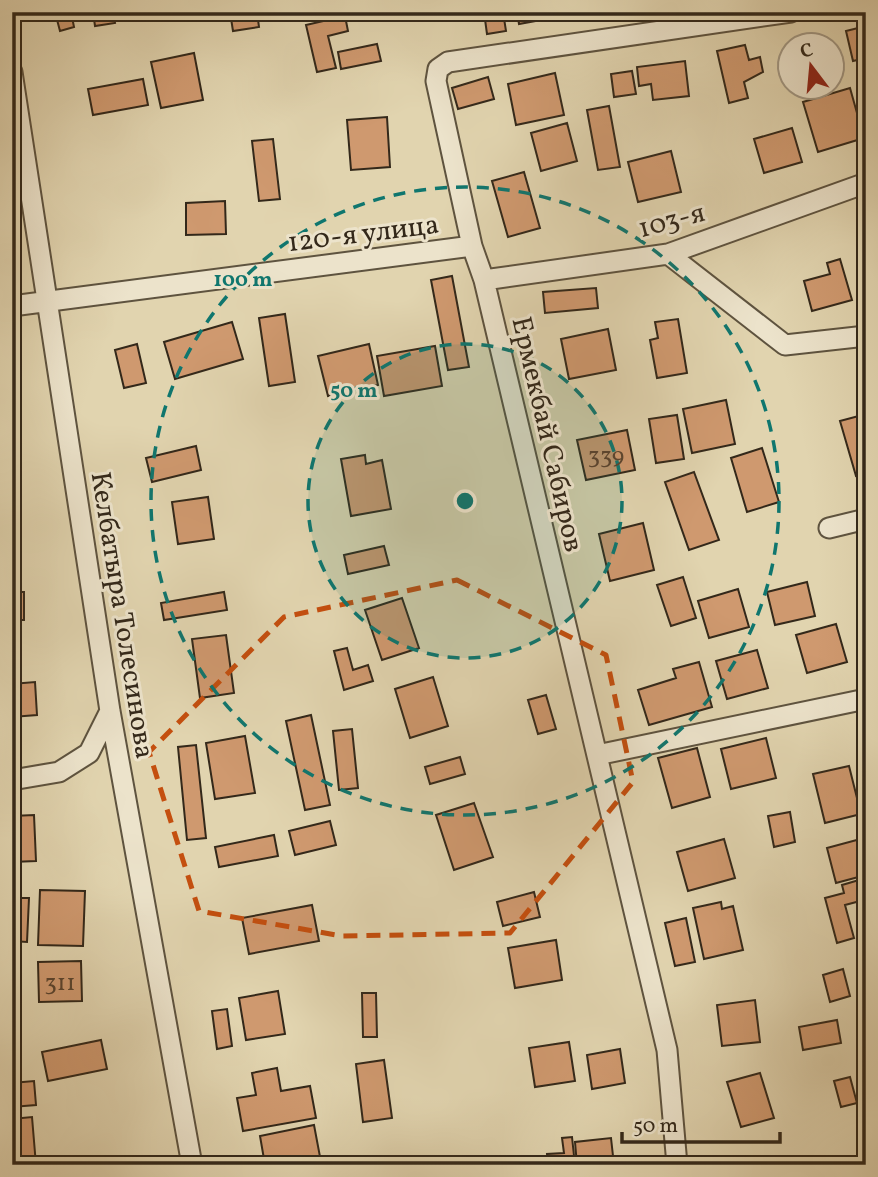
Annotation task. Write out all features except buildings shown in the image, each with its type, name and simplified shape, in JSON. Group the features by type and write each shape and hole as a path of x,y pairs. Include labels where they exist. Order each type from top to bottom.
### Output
{"street":[{"name":"Ермекбай Сабиров","path":"677,1165 667,1050 484,280 472,246 436,81 438,69 448,62 791,12"},
{"name":"Келбатыра Толесинова","path":"12,72 110,711 192,1165"},
{"name":"103-я","path":"484,280 668,254 866,183"},
{"name":"120-я улица","path":"12,306 472,246"},
{"path":"668,254 785,345 866,336"},
{"path":"829,528 866,519"},
{"path":"597,755 866,699"},
{"path":"12,780 59,772 89,754 110,711"}],"highlighted area":[{"path":"457,580 606,655 633,782 510,933 342,936 199,911 149,752 284,617"}]}
